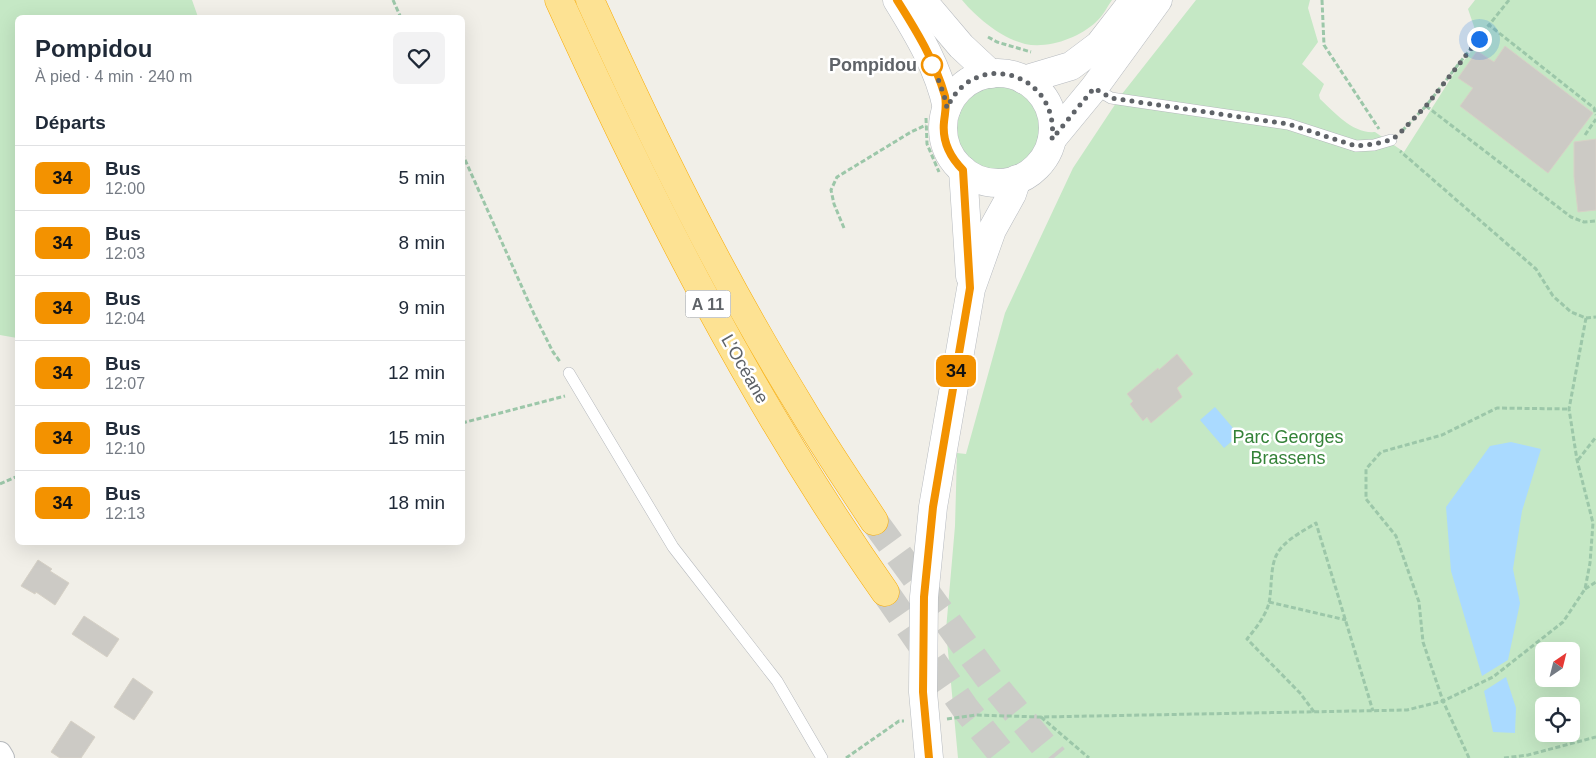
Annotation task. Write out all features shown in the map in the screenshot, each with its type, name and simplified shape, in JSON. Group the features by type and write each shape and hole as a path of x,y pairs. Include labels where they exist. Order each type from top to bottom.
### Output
{"highway":[{"name":"L’Océane","path":"559,0 640,173 736,355 819,496 885,592"},
{"name":"L’Océane","path":"590,0 650,128 704,236 758,336 800,407 874,521"}],"street":[{"path":"897,0 925,46 944,95 946,112 944,134 946,146 951,156 963,170 989,182 1017,179 1030,173 1040,163 1052,139 1094,88 1158,0"},
{"path":"922,0 961,46 991,74"},
{"path":"1024,80 1071,66 1099,45 1134,0"},
{"path":"946,112 954,96 964,85 977,78 1002,73 1024,80 1038,92 1049,108 1052,120 1052,139"},
{"path":"963,170 970,288"},
{"path":"929,758 923,692 925,588 933,507 970,288 992,230 1012,194 1017,179"},
{"path":"0,753 3,758"}],"lane":[{"path":"1094,88 1111,98 1288,124 1356,146 1391,140"},
{"path":"569,373 673,547 777,681 822,758"}],"path":[{"path":"393,0 400,15"},
{"path":"1322,0 1324,45 1379,129 1404,156 1536,269 1553,296 1571,312 1586,318 1596,317"},
{"path":"1391,140 1426,106 1509,0"},
{"path":"1490,26 1594,108 1596,115"},
{"path":"981,34 997,42 1028,52 1036,52"},
{"path":"1426,106 1571,217 1584,222 1596,221"},
{"path":"844,228 834,204 831,190 837,177 946,112"},
{"path":"1585,135 1596,119"},
{"path":"465,160 534,314 553,352 569,373"},
{"path":"946,719 976,716 1040,717 1406,710 1443,701 1493,677 1563,622 1585,589 1590,563 1593,523 1577,460 1569,409 1586,318"},
{"path":"465,422 566,396 585,400"},
{"path":"1469,758 1443,701 1423,642 1419,602 1396,536 1366,499 1366,468 1381,452 1442,434 1497,408 1569,409"},
{"path":"1577,460 1596,438"},
{"path":"0,484 15,477"},
{"path":"1314,712 1300,693 1247,639 1262,620 1269,602 1271,579 1277,554 1292,539 1316,523 1373,711"},
{"path":"1585,589 1596,582"},
{"path":"1269,602 1346,620"},
{"path":"1040,717 1089,758"},
{"path":"846,758 899,721 908,721"},
{"path":"1504,758 1528,755 1596,737"}],"green space":[{"path":"0,0 192,0 197,15 15,15 15,338 0,335"},
{"path":"962,0 1112,0 1098,20 1081,33 1063,41 1034,45 1016,41 998,32 975,14"},
{"name":"Parc Georges Brassens","path":"1196,0 1310,0 1308,8 1318,42 1302,64 1324,84 1319,95 1320,99 1345,122 1359,130 1375,132 1404,152 1453,75 1479,41 1468,9 1475,0 1596,0 1596,758 958,758 946,630 955,526 957,453 966,454 1005,313 1073,168 1122,94"},
{"path":"1000,86 1016,89 1024,93 1036,105 1040,113 1043,129 1040,145 1036,153 1024,165 1016,169 1000,172 984,169 976,165 964,153 960,145 957,129 960,113 964,105 976,93 984,89"}],"water":[{"path":"1215,407 1239,435 1224,448 1200,420"},
{"path":"1511,442 1541,449 1522,511 1513,569 1520,603 1508,660 1482,676 1451,571 1446,507 1490,446"},
{"path":"1506,677 1516,708 1515,733 1493,732 1484,691"}],"building":[{"path":"1505,46 1593,113 1548,173 1460,106 1473,88 1458,78 1477,51 1494,62"},
{"path":"1596,139 1596,210 1578,212 1574,176 1574,142"},
{"path":"1177,354 1193,374 1177,388 1182,397 1151,423 1147,417 1143,421 1130,404 1133,401 1127,394"},
{"path":"38,560 52,569 50,571 69,583 55,605 36,592 35,594 21,586"},
{"path":"84,616 119,639 107,657 72,634"},
{"path":"133,678 153,692 134,720 114,707"},
{"path":"71,721 95,737 81,758 60,758 51,752"}],"tunnel":[{"path":"874,521 990,680 1054,758"},
{"path":"885,592 965,708 1005,758"}],"bus line":[{"name":"34","path":"897,0 925,46 944,95 947,108 944,128 946,146 951,156 963,170 968,230 970,288 933,507 924,597 923,692 929,758"}],"place":[{"name":"Pompidou","path":"932,65"}],"route":[{"path":"932,65 931,60 947,108 954,96 964,85 984,75 1002,73 1019,77 1029,83 1043,96 1049,108 1053,126 1052,139 1094,88 1111,98 1288,124 1356,146 1391,140 1397,136 1426,106 1479,39"}]}
